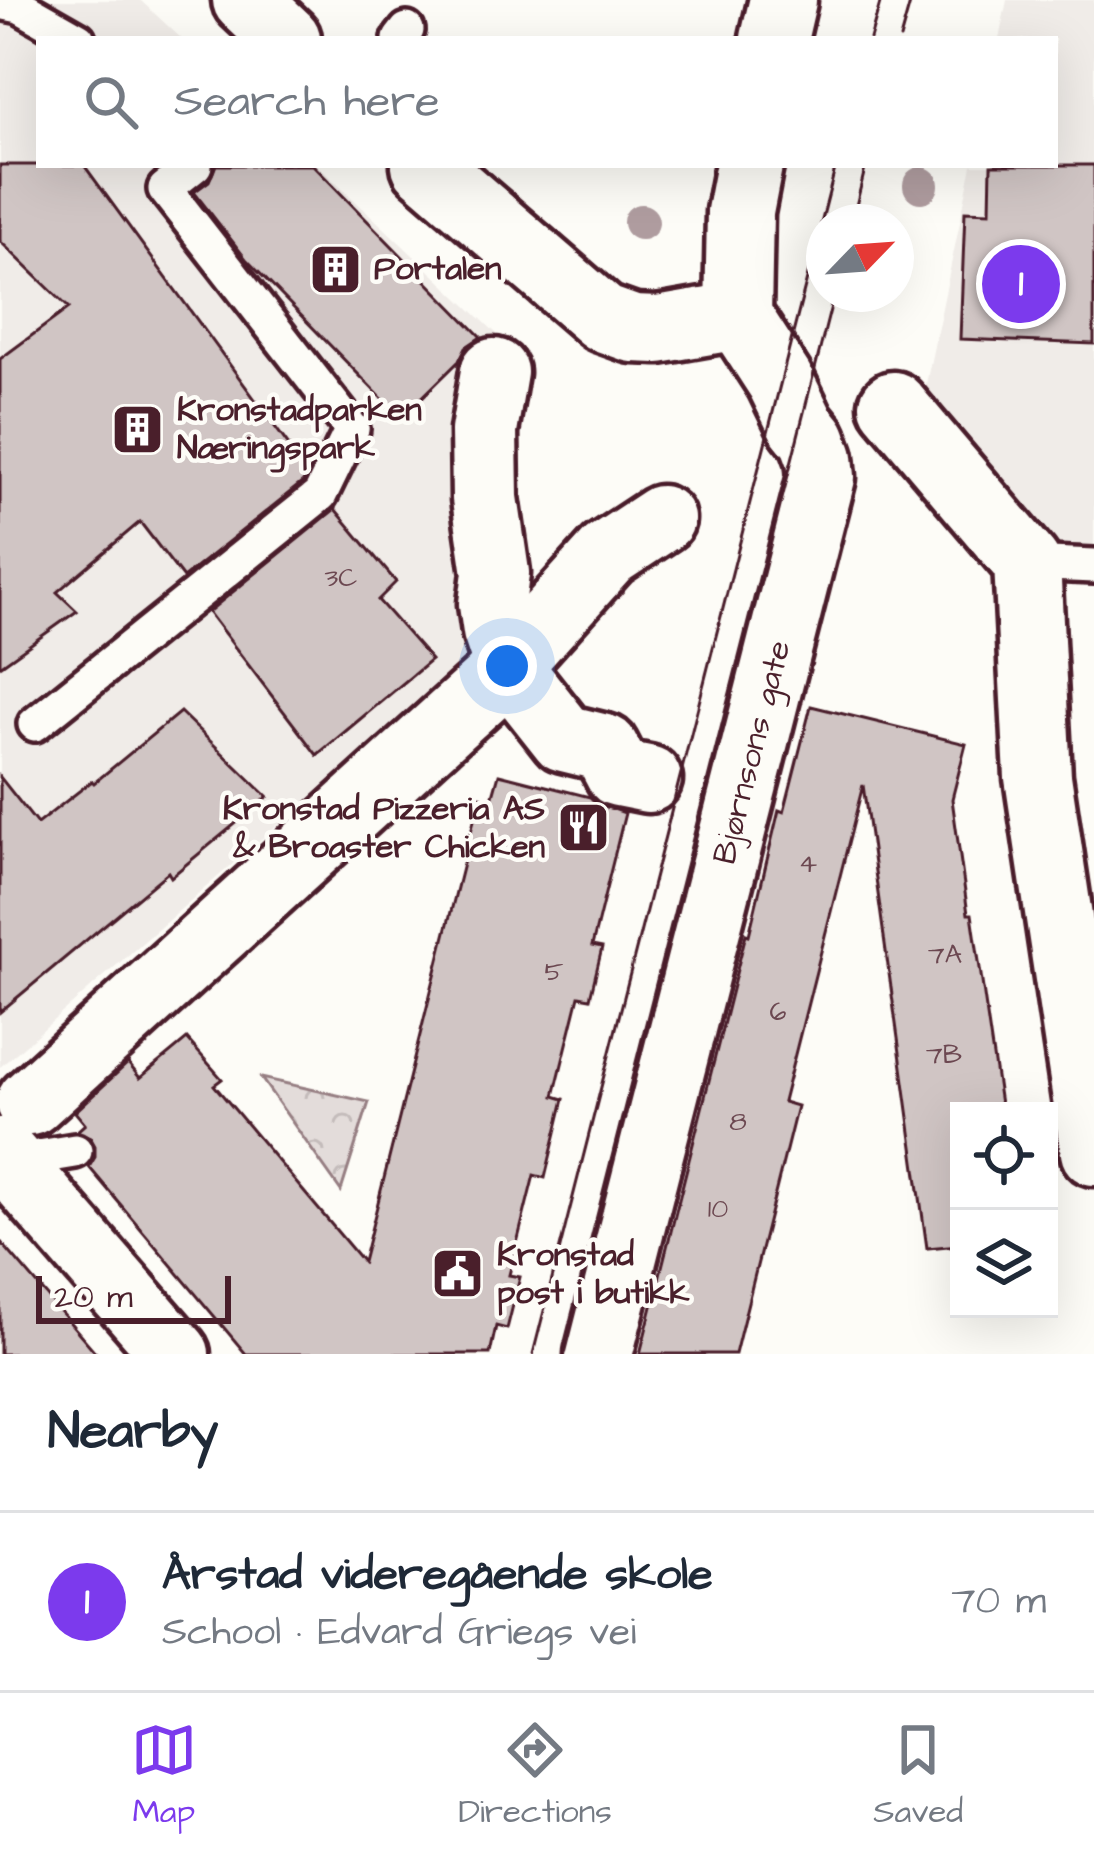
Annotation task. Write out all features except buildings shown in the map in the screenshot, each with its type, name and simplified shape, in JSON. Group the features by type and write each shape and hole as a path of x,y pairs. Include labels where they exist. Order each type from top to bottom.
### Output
{"street":[{"path":"246,0 284,36"},
{"path":"775,36 783,0"},
{"path":"428,168 602,318 633,329 658,330 738,316 740,212 748,168"},
{"name":"Bjørnsons gate","path":"598,1354 822,477 813,439 738,316"},
{"path":"494,372 484,431 485,498 496,573 492,604 508,667 564,738 605,748 618,773 647,779"},
{"path":"893,405 1027,563 1038,777 1094,1152"},
{"path":"176,1354 10,1146 508,667 608,554 661,519"}],"lane":[{"path":"0,2 20,6 73,36"},
{"path":"34,724 320,495 352,429 165,189 191,168"},
{"path":"1027,563 1094,566"},
{"path":"10,1146 75,1151"}],"shaded area":[{"path":"0,0 140,0 179,36 36,36 36,168 320,168 496,333 471,656 0,1067"},
{"path":"1007,0 1094,0 1094,566 1027,563 922,403 971,168 1058,168 1058,36 1000,36"}],"green space":[{"path":"261,1078 369,1102 341,1191"}],"tram line":[{"path":"871,36 881,0"},
{"path":"901,36 911,0"},
{"path":"533,1354 835,168"},
{"path":"856,204 865,168"},
{"path":"565,1354 829,312"}],"place":[{"name":"Portalen","path":"335,269"},
{"name":"Årstad videregående skole","path":"1021,284"},
{"name":"Kronstadparken Næringspark","path":"138,429"},
{"name":"Kronstad Pizzeria AS & Broaster Chicken","path":"584,828"},
{"name":"Kronstad post i butikk","path":"458,1274"}]}
